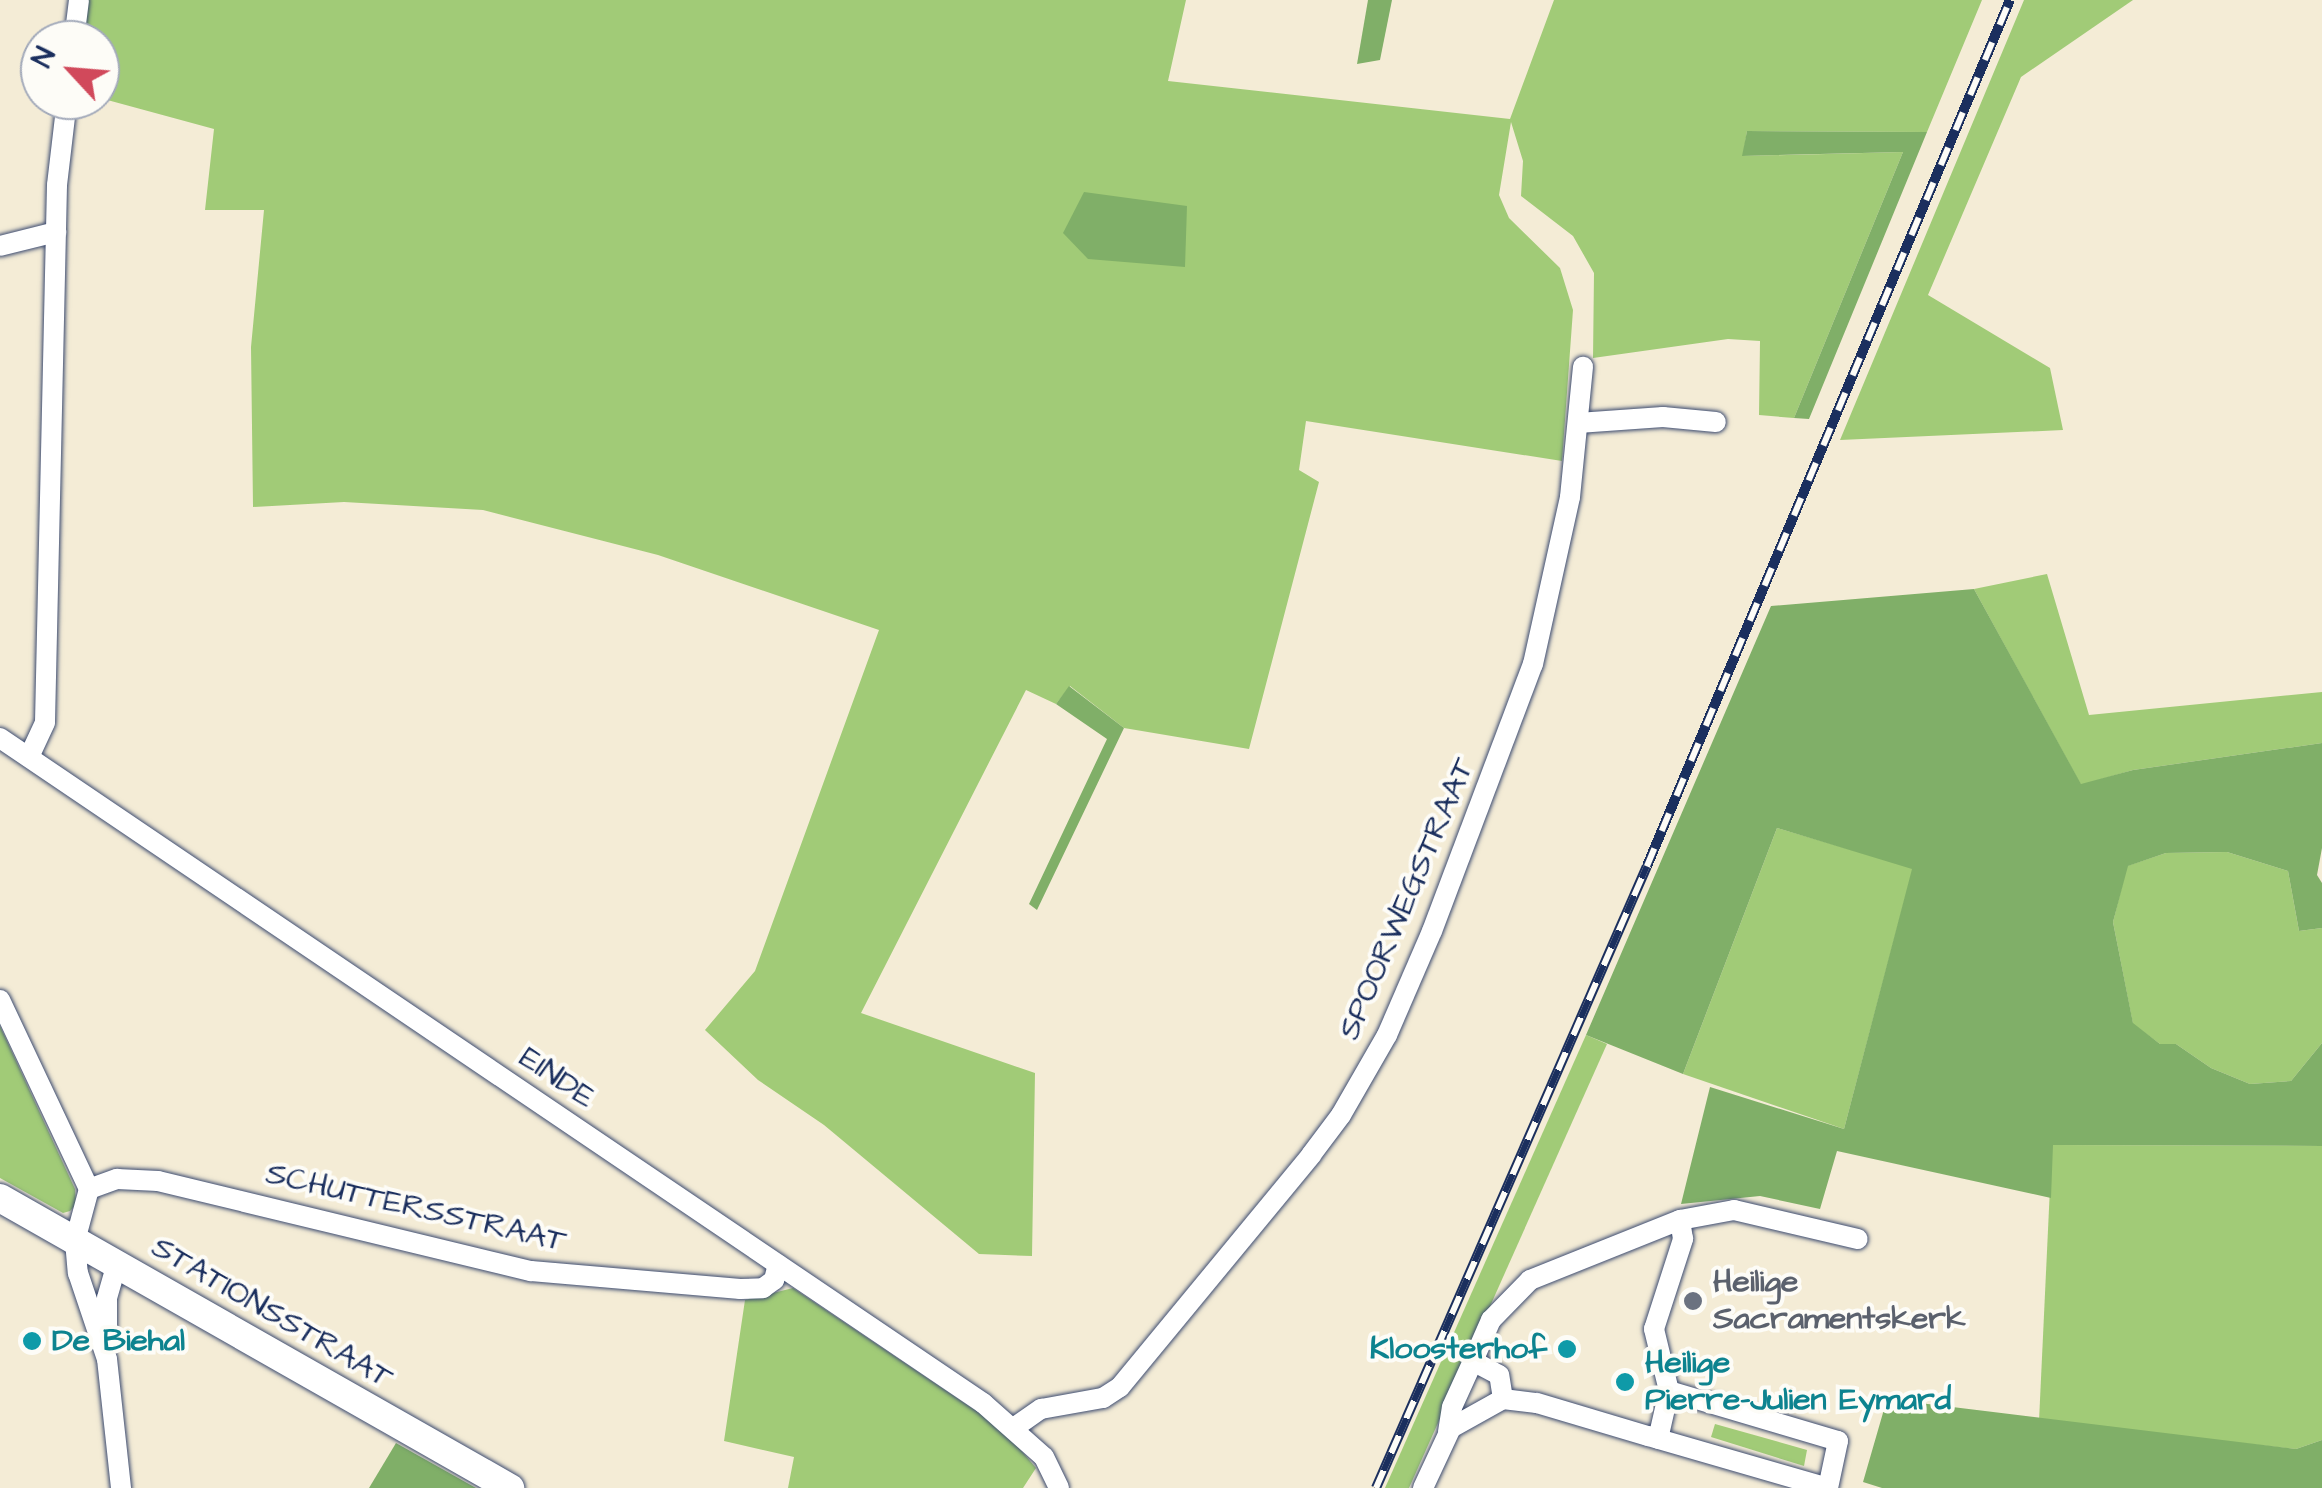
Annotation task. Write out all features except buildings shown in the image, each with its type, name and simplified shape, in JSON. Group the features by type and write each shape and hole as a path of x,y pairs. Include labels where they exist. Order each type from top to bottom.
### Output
{"main road":[{"name":"STATIONSSTRAAT","path":"0,1198 510,1488"}],"street":[{"path":"29,757 45,722 56,232 65,120"},
{"path":"0,246 56,232"},
{"name":"SPOORWEGSTRAAT","path":"1014,1427 1041,1408 1104,1398 1120,1387 1311,1155 1341,1115 1387,1034 1426,946 1533,664 1570,497 1583,367"},
{"path":"1578,424 1663,417 1716,422"},
{"name":"EINDE","path":"0,738 1014,1427 1044,1458 1059,1488"},
{"path":"0,1000 89,1189 74,1240 78,1273 107,1359"},
{"name":"SCHUTTERSSTRAAT","path":"89,1189 132,1178 158,1181 531,1271 740,1289 763,1288 774,1280 778,1264"},
{"path":"1422,1488 1447,1434 1452,1407 1491,1320 1530,1280 1680,1220 1734,1210 1858,1239"},
{"path":"1658,1439 1669,1391 1654,1329 1682,1239 1680,1220"},
{"path":"117,1264 107,1298 107,1359 121,1488"},
{"path":"1473,1361 1500,1375 1503,1399"},
{"path":"1447,1434 1465,1416 1503,1399 1537,1403 1828,1488 1838,1440 1669,1391"}],"green space":[{"path":"88,0 1186,0 1168,81 1510,119 1554,0 1982,0 1927,132 1747,131 1743,156 1903,152 1794,418 1759,415 1760,341 1728,339 1593,358 1594,273 1573,236 1521,196 1523,161 1511,122 1499,195 1509,218 1560,268 1573,310 1562,461 1306,421 1299,470 1319,482 1249,749 1124,728 1070,686 1056,704 1026,690 861,1013 1035,1073 1032,1256 979,1254 824,1125 758,1080 705,1030 755,971 879,630 658,555 483,510 344,502 253,507 251,347 264,210 205,210 214,129 120,103 120,20 85,20"},
{"path":"1368,0 1392,0 1380,60 1357,64"},
{"path":"2024,0 2133,0 2021,77 1928,295 2050,368 2063,430 1840,440"},
{"path":"1747,131 1927,132 1809,419 1794,418 1903,152 1742,156"},
{"path":"1084,192 1187,206 1185,267 1088,259 1063,233"},
{"path":"2047,574 2089,715 2322,692 2322,743 2133,770 2081,785 1974,589"},
{"path":"1974,589 2081,784 2133,770 2322,743 2322,848 2317,875 2322,883 2322,928 2299,931 2288,871 2227,852 2166,853 2128,866 2113,922 2133,1023 2160,1044 2176,1044 2211,1068 2250,1084 2291,1081 2322,1043 2322,1146 2053,1145 2051,1198 1837,1151 1820,1209 1760,1196 1681,1204 1710,1087 1844,1129 1912,869 1777,828 1683,1074 1586,1035 1771,606"},
{"path":"1069,686 1124,728 1037,910 1029,904 1107,739 1056,704"},
{"path":"1777,828 1913,868 1844,1129 1683,1074"},
{"path":"2227,852 2288,871 2299,931 2322,928 2322,1043 2291,1081 2250,1084 2211,1068 2176,1044 2160,1044 2133,1024 2113,922 2127,866 2166,853"},
{"path":"0,1026 75,1189 76,1205 70,1211 63,1213 0,1178"},
{"path":"1586,1035 1607,1044 1409,1488 1385,1488"},
{"path":"2052,1145 2322,1146 2322,1440 2296,1449 2039,1421"},
{"path":"793,1288 1003,1429 1036,1468 1023,1488 788,1488 794,1457 724,1441 745,1300"},
{"path":"1887,1399 2296,1449 2322,1440 2322,1488 1882,1488 1863,1482"},
{"path":"1715,1424 1807,1450 1804,1466 1711,1437"},
{"path":"396,1443 476,1488 369,1488"}],"railway":[{"path":"1376,1488 1647,866 2010,0"}],"place":[{"name":"Heilige Sacramentskerk","path":"1693,1301"},
{"name":"De Biehal","path":"32,1341"},
{"name":"Kloosterhof","path":"1567,1349"},
{"name":"Heilige Pierre-Julien Eymard","path":"1625,1382"}]}
